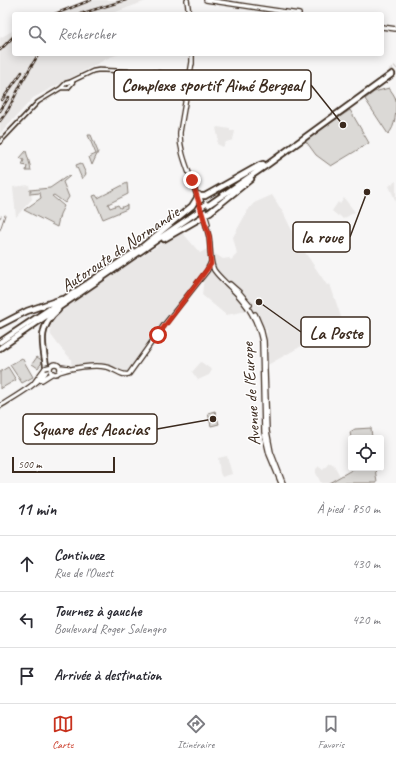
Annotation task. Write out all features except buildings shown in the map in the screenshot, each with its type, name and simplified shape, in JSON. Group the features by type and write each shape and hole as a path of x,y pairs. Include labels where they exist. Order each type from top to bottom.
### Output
{"highway":[{"name":"Autoroute de Normandie","path":"0,342 69,298 144,247 204,215 206,205 391,73"},
{"path":"265,164 266,168 204,215 150,247 144,247 199,199 260,165 265,164"},
{"name":"Autoroute de Normandie","path":"0,348 69,298"},
{"path":"1,325 27,311 69,298"},
{"path":"47,367 42,344 42,336 54,314 69,302 69,298"},
{"path":"44,347 43,341 45,329"}],"main road":[{"path":"187,0 188,12"},
{"path":"206,0 286,12"},
{"path":"384,27 396,29"},
{"path":"14,397 30,386 47,367 56,364 60,367 68,368 101,365 112,367 123,373 128,373 191,290 212,266 209,236 204,215 187,166 182,148 180,132 191,73 192,56"},
{"name":"Avenue de l'Europe","path":"212,266 243,297 257,318 262,329 264,341 264,427 266,443 282,483"},
{"path":"0,406 53,373 57,374 59,372 99,366 110,368 124,375 128,375 134,369 164,325"},
{"path":"47,367 53,373"},
{"path":"59,372 60,367"}],"street":[{"path":"0,142 38,102 63,87 66,83 69,84 96,71 191,73"},
{"path":"63,87 68,88 69,84"}],"shaded area":[{"path":"87,0 149,0 116,12 56,12"},
{"path":"12,31 12,56 114,56 33,98 0,134 0,38"},
{"path":"389,88 396,100 396,114 393,127 388,134 365,99 374,92"},
{"path":"350,110 369,143 331,166 316,155 305,140"},
{"path":"218,127 235,131 233,140 226,142 223,147 217,144 218,137 216,128"},
{"path":"88,135 91,135 98,152 92,165 89,157 96,154"},
{"path":"26,151 31,171 26,171 27,166 22,165 24,160 20,158"},
{"path":"81,163 86,174 82,179 76,165"},
{"path":"69,175 70,176 63,182 69,197 65,203 54,195 52,196 64,206 60,214 57,227 24,210 41,198 40,193 30,194 30,190 50,188"},
{"path":"396,181 396,202 389,186"},
{"path":"127,183 128,194 108,204 110,208 118,205 120,208 127,205 127,209 103,219 93,196 96,195 98,198"},
{"path":"29,185 32,199 16,217 13,187"},
{"path":"272,195 284,214 296,239 327,285 330,284 342,320 343,332 337,337 307,343 264,367 267,331 252,310 226,315 202,295 204,276 129,376 101,367 72,369 71,359 51,335 50,326 56,315 106,279 181,231 200,253 207,249 223,259 229,258 231,260 237,254 233,237 248,210 254,203"},
{"path":"344,198 355,212 343,219 332,211 338,202 340,204"},
{"path":"37,357 43,361 38,368 32,364"},
{"path":"22,358 33,377 22,383 10,365"},
{"path":"201,362 212,370 209,375 198,380 192,372"},
{"path":"8,367 16,380 0,389 0,372"},
{"path":"215,411 219,424 211,426 208,413"},
{"path":"371,428 372,435 350,435 350,432 355,429"},
{"path":"227,456 232,474 222,477 218,458"},
{"path":"329,462 334,465 340,476 329,483 321,483 316,473 316,469 319,466 323,469"},
{"path":"350,471 375,471 377,483 329,483"}],"waterway":[{"path":"0,230 5,215"}],"tunnel":[{"path":"390,72 396,67"}],"railway":[{"path":"60,12 91,0"},
{"path":"87,12 126,0"},
{"path":"0,50 12,38"},
{"path":"0,121 8,110 37,56"},
{"path":"2,100 22,72"},
{"path":"0,111 9,97"}],"place":[{"name":"Complexe sportif Aimé Bergeal","path":"343,125"},
{"name":"la roue","path":"367,192"},
{"name":"La Poste","path":"259,302"},
{"name":"Square des Acacias","path":"213,419"}],"route":[{"path":"158,335 211,264 207,226 192,180"}]}
